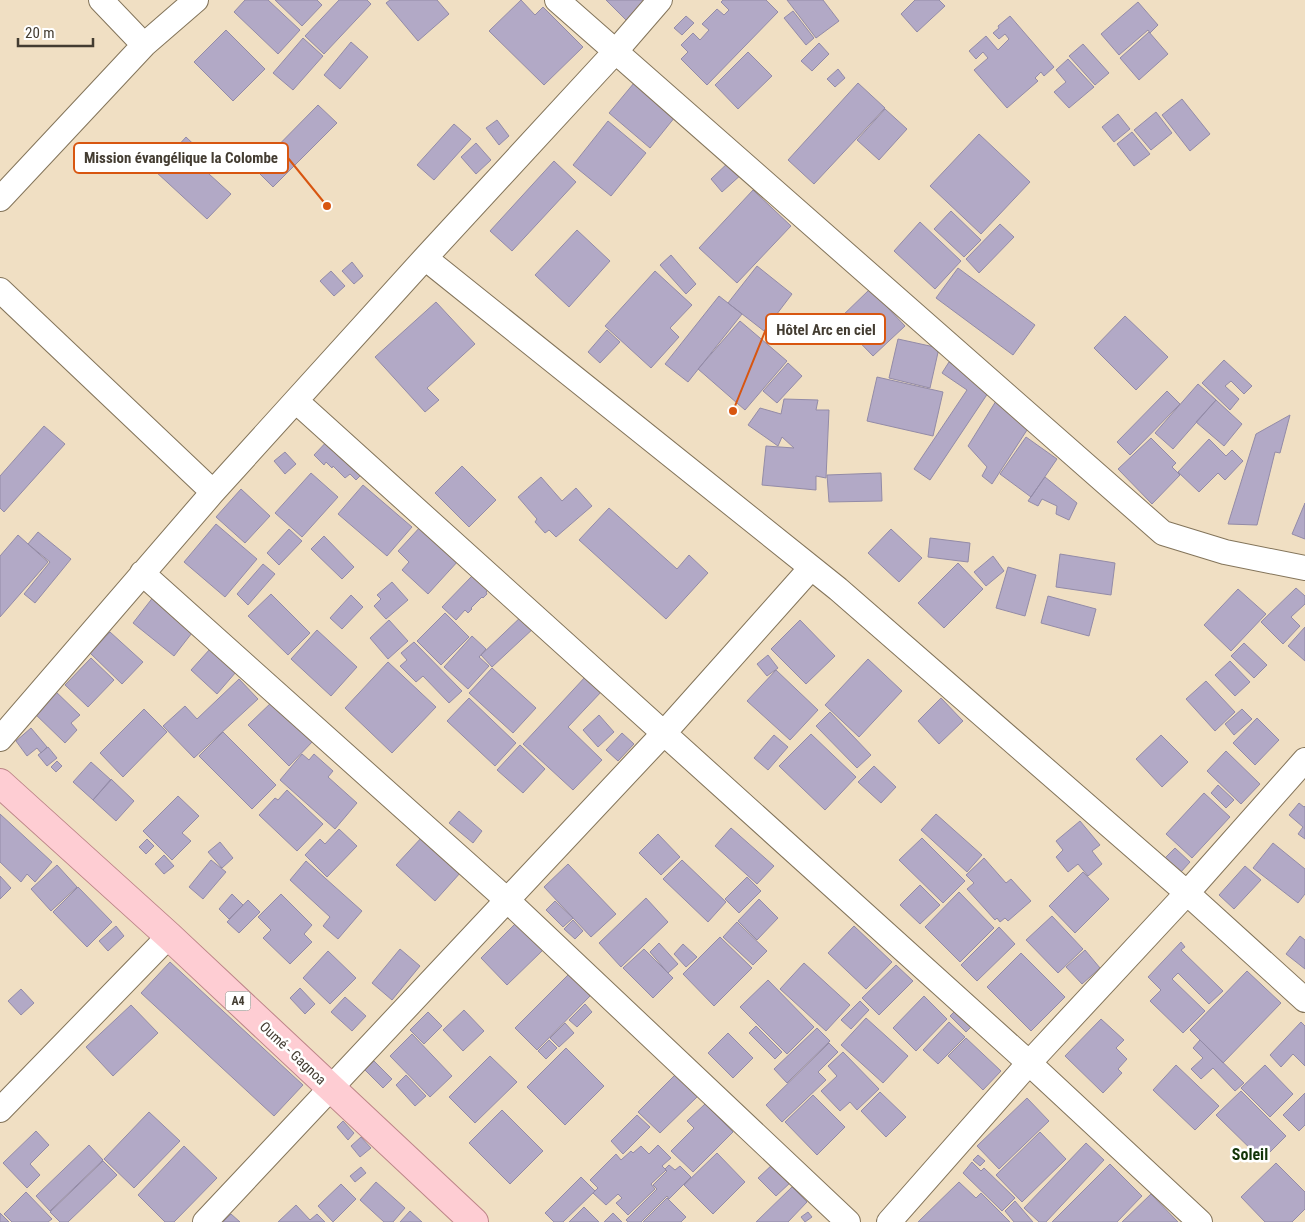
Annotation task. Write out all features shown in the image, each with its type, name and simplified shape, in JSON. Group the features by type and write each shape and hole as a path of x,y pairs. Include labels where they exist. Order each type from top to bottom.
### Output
{"main road":[{"name":"Oumé - Gagnoa","path":"0,784 169,936 474,1222"}],"street":[{"path":"100,0 144,45"},
{"path":"0,199 144,45 196,0"},
{"path":"557,0 1163,533 1225,552 1305,568"},
{"path":"0,739 213,492 424,258 615,52 660,0"},
{"path":"424,258 811,568 1187,893 1305,1000"},
{"path":"0,290 213,492"},
{"path":"296,401 1029,1063 1200,1222"},
{"path":"205,1222 664,734 811,568"},
{"path":"142,573 507,900 848,1222"},
{"path":"889,1222 1029,1063 1187,893 1305,760"},
{"path":"0,1110 169,936"}],"building":[{"path":"245,0 268,0 300,30 278,54 234,12"},
{"path":"275,0 317,0 322,5 302,26"},
{"path":"339,0 367,0 371,4 324,54 305,36"},
{"path":"390,0 437,0 449,14 418,41 386,3"},
{"path":"521,0 535,15 543,7 583,47 544,85 489,31"},
{"path":"606,0 646,0 627,21"},
{"path":"723,0 766,0 778,12 707,85 681,59 688,52 681,45 693,33 700,40 709,30 702,24 717,9 724,15 729,10 721,2"},
{"path":"787,0 823,0 839,21 816,38"},
{"path":"915,0 939,0 945,6 917,32 901,14"},
{"path":"1138,2 1158,25 1150,33 1148,30 1119,55 1101,34"},
{"path":"793,11 814,38 806,45 784,18"},
{"path":"686,16 694,23 682,35 674,28"},
{"path":"1010,16 1054,67 1044,76 1041,72 1035,78 1038,81 1007,108 974,70 988,58 983,52 976,59 969,51 986,36 998,50 1009,39 1005,34 999,39 993,33"},
{"path":"226,30 265,69 233,101 194,62"},
{"path":"1149,32 1168,54 1139,80 1120,58"},
{"path":"303,38 323,56 293,90 273,73"},
{"path":"351,42 368,57 340,89 324,75"},
{"path":"819,43 829,54 812,71 801,61"},
{"path":"1083,44 1109,73 1095,85 1069,56"},
{"path":"748,52 772,76 738,109 715,85"},
{"path":"1068,59 1094,87 1069,108 1054,92 1066,82 1056,70"},
{"path":"838,69 845,78 835,87 827,79"},
{"path":"634,83 675,117 650,148 609,113"},
{"path":"858,83 885,108 814,184 788,160"},
{"path":"1182,99 1210,134 1190,151 1162,115"},
{"path":"318,105 337,123 273,187 255,169"},
{"path":"885,109 907,129 879,160 857,140"},
{"path":"1156,112 1172,133 1151,150 1134,130"},
{"path":"1118,114 1130,129 1114,142 1102,127"},
{"path":"497,120 509,136 499,145 486,128"},
{"path":"608,121 646,153 611,196 573,165"},
{"path":"454,124 471,139 434,180 417,165"},
{"path":"1132,132 1150,154 1134,166 1117,144"},
{"path":"979,134 1030,182 981,234 930,186"},
{"path":"186,137 206,156 198,164 231,194 207,219 155,171"},
{"path":"476,143 491,160 476,174 461,157"},
{"path":"731,160 743,173 722,192 711,179"},
{"path":"554,161 576,182 512,251 490,231"},
{"path":"753,190 791,226 737,283 699,248"},
{"path":"951,211 981,240 964,257 934,229"},
{"path":"920,222 961,261 935,289 894,251"},
{"path":"1000,224 1014,237 979,273 966,259"},
{"path":"577,230 610,261 569,307 535,275"},
{"path":"671,255 696,284 686,294 660,265"},
{"path":"352,262 363,276 354,284 342,271"},
{"path":"757,266 792,294 764,331 728,303"},
{"path":"958,268 1035,325 1013,355 936,298"},
{"path":"331,271 345,286 334,296 320,281"},
{"path":"655,271 692,305 670,328 679,337 651,368 605,326"},
{"path":"870,289 905,326 873,356 838,320"},
{"path":"719,296 742,314 688,382 665,364"},
{"path":"436,302 475,344 427,388 439,400 425,412 375,357"},
{"path":"1125,316 1168,357 1136,390 1094,348"},
{"path":"740,321 787,361 745,410 698,369"},
{"path":"607,330 620,342 600,363 588,352"},
{"path":"898,339 939,348 930,388 889,378"},
{"path":"1224,360 1252,386 1244,394 1231,381 1225,386 1239,399 1230,410 1202,383"},
{"path":"949,362 990,390 930,480 914,469 967,390 942,373"},
{"path":"788,363 802,376 777,403 763,391"},
{"path":"877,377 943,392 933,436 867,421"},
{"path":"1198,384 1216,400 1173,449 1155,433"},
{"path":"1167,391 1180,404 1130,455 1117,442"},
{"path":"784,399 818,400 816,410 829,410 826,478 816,476 816,490 762,485 766,446 794,448 782,437 778,446 748,425 760,408 781,414"},
{"path":"1216,400 1242,424 1224,446 1196,422"},
{"path":"996,401 1027,430 992,484 982,476 987,467 968,446"},
{"path":"1290,415 1280,453 1275,452 1257,525 1228,524 1256,434"},
{"path":"44,426 65,444 4,512 0,508 0,476"},
{"path":"332,436 365,471 356,480 350,474 345,478 333,466 332,468 326,462 324,465 314,455"},
{"path":"1026,437 1057,459 1031,497 1000,474"},
{"path":"1151,438 1176,463 1172,467 1180,475 1152,504 1118,469"},
{"path":"1209,439 1226,456 1232,450 1243,461 1225,480 1218,473 1199,492 1178,472"},
{"path":"285,452 296,464 285,474 274,461"},
{"path":"462,466 496,500 469,527 435,493"},
{"path":"311,473 338,497 302,537 275,513"},
{"path":"881,473 882,501 829,502 827,475"},
{"path":"541,477 562,501 576,488 592,506 556,537 549,530 545,533 535,522 537,519 518,497"},
{"path":"1045,477 1077,503 1069,520 1056,514 1057,506 1042,499 1038,506 1028,501"},
{"path":"363,485 412,527 387,556 338,514"},
{"path":"241,489 270,516 245,543 216,517"},
{"path":"1305,503 1305,539 1292,534"},
{"path":"609,508 677,569 689,555 708,573 666,619 579,540"},
{"path":"216,524 257,559 225,597 184,562"},
{"path":"422,525 459,560 428,594 402,570 409,562 398,551"},
{"path":"289,529 302,541 279,565 267,553"},
{"path":"891,529 922,558 899,582 868,553"},
{"path":"38,532 71,559 35,603 24,594 50,562 28,544"},
{"path":"18,535 48,562 0,617 0,556"},
{"path":"324,536 354,567 342,579 311,549"},
{"path":"930,538 970,543 968,562 928,557"},
{"path":"1060,554 1115,563 1111,595 1056,587"},
{"path":"993,556 1004,571 986,586 974,572"},
{"path":"958,563 983,589 944,628 918,603"},
{"path":"263,564 275,574 248,605 237,594"},
{"path":"1008,567 1036,575 1025,616 996,608"},
{"path":"472,576 478,581 481,577 491,587 486,592 487,594 468,613 465,610 456,620 442,607"},
{"path":"392,582 408,600 386,619 374,606 381,599 377,595"},
{"path":"1296,588 1305,596 1305,604 1291,617 1300,626 1283,644 1261,622"},
{"path":"1238,589 1266,614 1231,651 1204,625"},
{"path":"271,594 310,633 288,655 248,616"},
{"path":"351,595 363,607 342,629 330,618"},
{"path":"154,596 195,629 174,656 133,623"},
{"path":"1048,596 1096,609 1089,636 1041,623"},
{"path":"445,613 469,637 441,665 417,641"},
{"path":"524,614 535,627 492,667 481,655"},
{"path":"389,620 408,641 388,659 370,638"},
{"path":"800,620 835,656 806,684 771,649"},
{"path":"1305,627 1305,661 1288,646"},
{"path":"317,630 357,667 331,696 291,659"},
{"path":"110,632 143,662 122,684 90,653"},
{"path":"472,636 486,649 479,657 489,666 468,689 444,667"},
{"path":"414,642 462,691 449,703 423,676 416,682 400,666 407,660 401,653"},
{"path":"1244,643 1267,665 1254,678 1231,656"},
{"path":"210,649 236,672 217,694 191,670"},
{"path":"768,655 778,668 767,676 757,664"},
{"path":"91,658 114,680 88,707 65,685"},
{"path":"868,659 902,691 859,737 825,705"},
{"path":"1230,661 1250,682 1235,696 1215,675"},
{"path":"388,662 436,707 392,753 345,708"},
{"path":"492,668 536,708 513,733 469,693"},
{"path":"776,670 818,710 790,740 747,701"},
{"path":"586,676 602,691 568,727 602,760 573,790 523,744"},
{"path":"239,679 258,699 194,758 163,726 185,706 197,719"},
{"path":"1206,681 1235,712 1215,731 1186,699"},
{"path":"52,688 80,715 71,723 77,730 65,743 31,710"},
{"path":"469,698 516,743 495,766 447,721"},
{"path":"941,698 963,721 939,744 918,721"},
{"path":"274,700 314,740 289,766 248,725"},
{"path":"144,709 167,732 123,777 100,753"},
{"path":"1242,709 1252,719 1234,735 1225,724"},
{"path":"830,712 871,755 857,768 816,726"},
{"path":"599,715 614,732 598,747 583,730"},
{"path":"1257,718 1279,740 1255,765 1233,743"},
{"path":"31,728 47,747 41,753 37,748 27,756 16,741"},
{"path":"223,732 276,785 252,809 199,756"},
{"path":"622,733 634,744 618,761 606,750"},
{"path":"811,734 856,777 825,810 779,766"},
{"path":"774,735 788,747 768,770 754,758"},
{"path":"1161,735 1188,762 1162,787 1136,759"},
{"path":"520,745 545,769 523,793 497,770"},
{"path":"48,747 57,758 47,766 38,755"},
{"path":"1226,751 1260,784 1241,804 1207,771"},
{"path":"302,754 309,760 314,754 333,771 328,777 357,803 335,829 280,780"},
{"path":"57,761 62,766 56,772 51,767"},
{"path":"91,762 111,780 93,800 73,782"},
{"path":"874,766 896,787 881,803 858,782"},
{"path":"111,779 134,801 116,821 93,800"},
{"path":"1218,785 1234,800 1226,808 1211,793"},
{"path":"287,790 323,824 297,851 259,815 275,798 278,800"},
{"path":"1204,793 1230,817 1192,858 1166,834"},
{"path":"178,796 199,816 182,833 191,841 172,860 143,831"},
{"path":"1299,803 1305,806 1305,839 1298,834 1303,827 1289,815"},
{"path":"459,811 482,831 473,843 449,823"},
{"path":"0,814 52,862 35,882 27,874 21,882 0,862"},
{"path":"936,814 982,855 967,872 921,830"},
{"path":"1080,821 1100,845 1092,851 1102,864 1088,876 1078,864 1068,872 1056,857 1063,850 1056,841"},
{"path":"731,828 774,866 757,884 715,846"},
{"path":"339,829 357,846 327,877 305,855 320,839 325,844"},
{"path":"658,834 680,857 661,875 639,853"},
{"path":"423,836 461,872 435,901 396,865"},
{"path":"922,838 965,881 943,903 899,860"},
{"path":"147,839 154,846 146,854 139,847"},
{"path":"220,842 233,858 222,868 208,852"},
{"path":"1273,843 1305,869 1305,894 1298,903 1253,868"},
{"path":"1175,848 1190,862 1180,873 1165,858"},
{"path":"164,855 174,866 164,874 155,864"},
{"path":"984,858 1006,883 1011,879 1031,901 1008,921 1005,918 1000,922 997,918 995,920 967,889 974,883 966,875"},
{"path":"211,860 226,872 203,899 189,887"},
{"path":"682,860 726,902 708,922 663,879"},
{"path":"306,861 362,911 338,939 323,926 330,917 290,880"},
{"path":"568,864 616,914 591,937 544,887"},
{"path":"57,865 77,887 51,911 31,889"},
{"path":"1245,866 1261,880 1234,909 1219,895"},
{"path":"1083,872 1109,899 1075,933 1049,906"},
{"path":"0,876 11,888 0,899"},
{"path":"747,877 761,891 739,913 725,899"},
{"path":"920,885 940,905 920,924 900,905"},
{"path":"78,887 112,922 87,947 53,912"},
{"path":"959,892 994,928 960,962 925,927"},
{"path":"232,894 243,905 229,919 219,909"},
{"path":"281,894 312,925 304,934 312,942 290,964 263,938 271,930 258,917"},
{"path":"646,898 668,922 621,967 599,943"},
{"path":"759,899 778,918 757,940 738,921"},
{"path":"248,900 260,912 239,933 227,922"},
{"path":"555,901 573,918 563,927 546,910"},
{"path":"1052,916 1083,949 1058,973 1026,940"},
{"path":"573,920 583,931 575,939 564,929"},
{"path":"517,922 543,950 507,985 481,958"},
{"path":"737,922 767,951 753,965 723,937"},
{"path":"116,926 124,936 108,951 99,941"},
{"path":"854,926 892,962 866,989 828,953"},
{"path":"999,927 1015,944 977,981 961,965"},
{"path":"1300,936 1305,940 1305,969 1286,954"},
{"path":"720,937 752,968 714,1006 683,974"},
{"path":"1181,942 1185,947 1181,950 1223,991 1209,1004 1178,973 1172,979 1205,1011 1183,1033 1150,1001 1161,990 1148,977"},
{"path":"659,943 678,964 668,973 650,952"},
{"path":"683,944 697,957 686,967 674,954"},
{"path":"400,949 420,966 392,1000 372,983"},
{"path":"644,949 673,978 653,998 623,968"},
{"path":"1085,950 1100,968 1082,984 1066,967"},
{"path":"328,951 356,978 330,1004 303,978"},
{"path":"1021,953 1065,997 1031,1031 987,987"},
{"path":"170,962 303,1085 274,1116 141,993"},
{"path":"804,963 850,1005 826,1031 780,989"},
{"path":"896,965 913,981 879,1015 862,998"},
{"path":"1247,971 1281,1003 1223,1063 1190,1030"},
{"path":"569,974 590,996 537,1050 515,1028"},
{"path":"768,980 814,1027 787,1054 740,1007"},
{"path":"300,988 315,1004 305,1014 290,998"},
{"path":"21,989 34,1003 21,1015 8,1001"},
{"path":"924,996 947,1019 916,1051 893,1028"},
{"path":"345,997 366,1016 352,1031 331,1012"},
{"path":"860,1001 869,1010 851,1029 841,1020"},
{"path":"585,1004 592,1012 577,1027 569,1020"},
{"path":"962,1004 978,1020 966,1032 950,1016"},
{"path":"131,1005 158,1033 113,1076 86,1047"},
{"path":"464,1010 484,1031 463,1051 443,1030"},
{"path":"428,1012 442,1026 424,1044 410,1030"},
{"path":"866,1018 908,1056 883,1083 841,1045"},
{"path":"1101,1019 1124,1040 1116,1048 1127,1059 1118,1069 1122,1073 1103,1093 1065,1056"},
{"path":"949,1022 965,1037 938,1064 923,1050"},
{"path":"1301,1022 1305,1026 1305,1066 1293,1054 1281,1067 1270,1055"},
{"path":"565,1023 574,1033 559,1047 550,1038"},
{"path":"756,1026 782,1052 775,1059 749,1033"},
{"path":"817,1028 830,1041 787,1083 774,1069"},
{"path":"728,1033 753,1058 733,1078 708,1053"},
{"path":"412,1034 452,1076 430,1097 390,1056"},
{"path":"966,1038 1001,1071 983,1090 948,1056"},
{"path":"549,1040 557,1048 546,1059 538,1051"},
{"path":"1200,1040 1244,1083 1235,1091 1213,1068 1201,1079 1191,1069 1203,1058 1193,1048"},
{"path":"829,1043 838,1052 818,1072 826,1080 782,1122 766,1105"},
{"path":"566,1048 604,1086 565,1125 527,1087"},
{"path":"843,1052 879,1089 857,1110 850,1102 840,1111 821,1091 837,1076 828,1066"},
{"path":"490,1056 517,1082 475,1123 449,1097"},
{"path":"374,1061 392,1079 383,1088 365,1070"},
{"path":"1176,1065 1219,1106 1195,1130 1153,1090"},
{"path":"1265,1065 1293,1094 1270,1117 1241,1088"},
{"path":"676,1074 698,1096 660,1133 638,1112"},
{"path":"406,1075 426,1096 415,1106 396,1085"},
{"path":"1241,1091 1286,1136 1262,1160 1216,1115"},
{"path":"880,1092 906,1117 886,1137 861,1111"},
{"path":"1305,1093 1305,1125 1299,1131 1283,1115"},
{"path":"813,1095 845,1127 817,1155 785,1122"},
{"path":"1027,1098 1049,1121 999,1169 977,1146"},
{"path":"705,1104 733,1132 693,1172 671,1151 694,1128 687,1121"},
{"path":"502,1110 543,1151 510,1184 469,1143"},
{"path":"149,1112 180,1141 134,1188 104,1159"},
{"path":"637,1115 650,1127 623,1154 611,1141"},
{"path":"343,1121 354,1133 348,1140 337,1127"},
{"path":"36,1131 49,1145 30,1164 40,1175 27,1188 3,1163"},
{"path":"1040,1132 1066,1159 1022,1202 996,1175"},
{"path":"361,1137 371,1148 360,1157 351,1146"},
{"path":"1086,1143 1104,1160 1046,1222 1039,1222 1024,1208"},
{"path":"89,1145 103,1160 50,1211 36,1196"},
{"path":"658,1145 671,1158 662,1166 666,1170 651,1184 655,1189 628,1215 616,1203 622,1198 618,1194 606,1205 593,1193 598,1188 590,1180 616,1154 621,1160 631,1151 633,1153 641,1146 649,1154"},
{"path":"184,1146 217,1178 174,1222 165,1222 138,1195"},
{"path":"717,1153 745,1182 713,1214 684,1185"},
{"path":"978,1155 985,1161 980,1166 973,1160"},
{"path":"103,1161 117,1175 68,1222 60,1222 50,1212"},
{"path":"972,1162 981,1171 984,1168 1015,1198 1002,1211 963,1173"},
{"path":"774,1163 791,1182 776,1196 758,1178"},
{"path":"1276,1163 1305,1192 1305,1209 1292,1222 1265,1222 1241,1197"},
{"path":"1110,1164 1142,1196 1117,1222 1052,1222"},
{"path":"669,1165 675,1170 680,1166 691,1177 669,1199 667,1196 641,1222 628,1222 626,1220 657,1189 653,1185 667,1171 665,1169"},
{"path":"361,1167 366,1173 355,1182 350,1176"},
{"path":"581,1177 595,1191 563,1222 554,1222 545,1213"},
{"path":"376,1182 405,1208 393,1222 384,1222 360,1200"},
{"path":"959,1182 976,1198 981,1193 1010,1222 918,1222"},
{"path":"341,1184 356,1199 333,1222 318,1206"},
{"path":"792,1187 807,1202 788,1222 756,1222"},
{"path":"26,1192 52,1219 48,1222 12,1222 4,1214"},
{"path":"1151,1194 1178,1222 1122,1222"},
{"path":"667,1198 686,1217 681,1222 643,1222"},
{"path":"1015,1201 1033,1222 1014,1222 1005,1211"},
{"path":"296,1205 310,1220 317,1214 325,1222 278,1222"},
{"path":"584,1207 599,1222 569,1222"},
{"path":"410,1211 422,1222 400,1222"},
{"path":"808,1212 812,1217 805,1222 801,1217"},
{"path":"0,1213 9,1222 0,1222"},
{"path":"613,1213 622,1222 604,1222"},
{"path":"231,1214 240,1222 223,1222"}],"place":[{"name":"Mission évangélique la Colombe","path":"327,206"},
{"name":"Hôtel Arc en ciel","path":"733,411"}],"district":[{"name":"Soleil","path":"1250,1154"}]}
